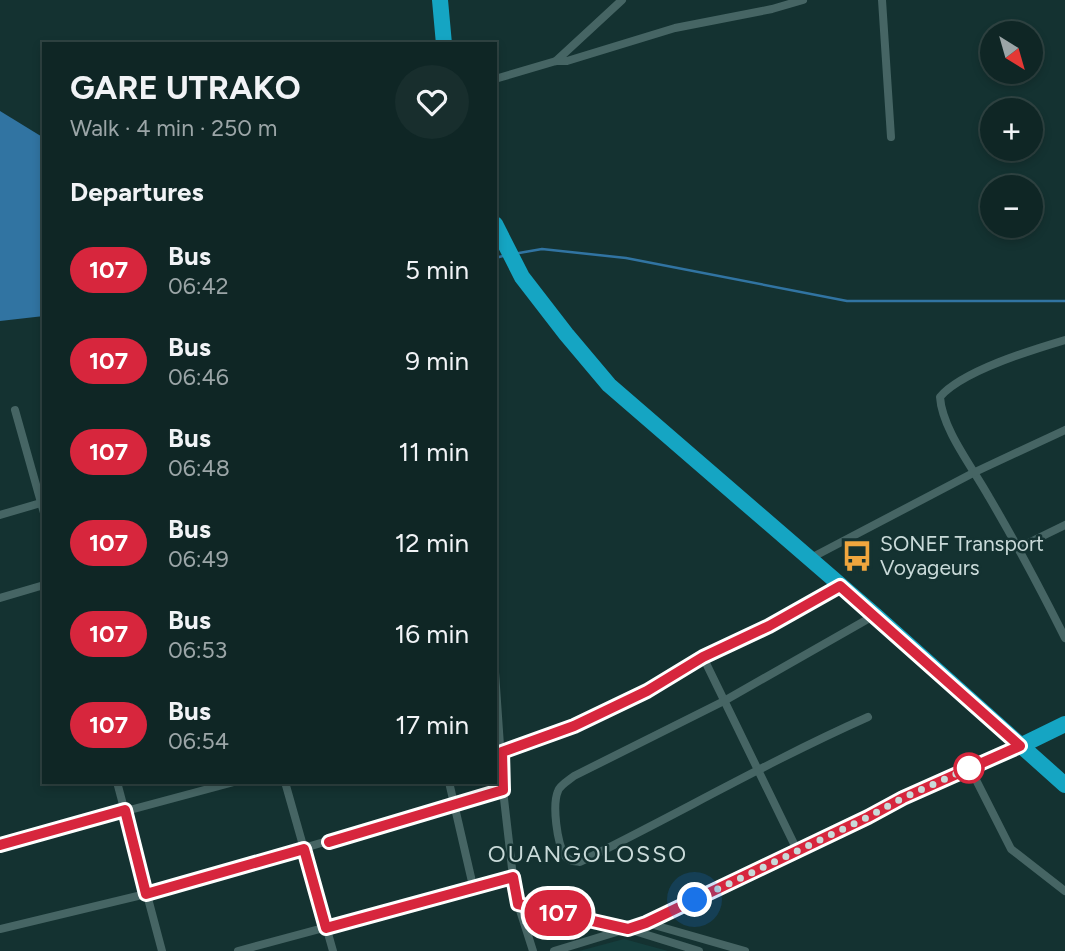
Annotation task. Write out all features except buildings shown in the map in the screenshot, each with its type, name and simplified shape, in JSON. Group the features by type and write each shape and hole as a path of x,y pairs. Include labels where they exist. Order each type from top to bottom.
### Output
{"highway":[{"path":"440,0 444,42"},
{"path":"497,228 522,277 609,385 875,615 1065,785"},
{"path":"1020,746 1065,724"}],"street":[{"path":"556,61 622,0"},
{"path":"497,78 556,61 567,61 675,28 772,9 803,0"},
{"path":"882,0 891,137"},
{"path":"1065,340 994,365 948,387 940,397 941,409 959,446 1061,622 1065,638"},
{"path":"0,515 42,503 15,410"},
{"path":"809,559 975,472 1065,430"},
{"path":"1018,548 1065,525"},
{"path":"0,598 42,586"},
{"path":"502,752 574,726 647,691 703,657 769,626 840,586"},
{"path":"868,717 757,769 668,819 580,862 570,861 565,855 556,826 555,802 559,788 574,776 724,701 875,615"},
{"path":"703,657 797,850"},
{"path":"497,695 503,790 513,877 518,904 533,951"},
{"path":"554,951 646,923 903,798 1020,746"},
{"path":"970,768 1011,849 1065,891"},
{"path":"118,784 162,951"},
{"path":"0,845 226,784"},
{"path":"286,784 333,951"},
{"path":"450,784 473,886"},
{"path":"0,929 146,894 503,790"},
{"path":"239,951 513,877"},
{"path":"518,904 628,929 699,951"},
{"path":"646,923 745,951"}],"shaded area":[{"path":"624,939 668,951 579,951"}],"water":[{"path":"0,111 42,137 42,316 0,321"}],"waterway":[{"path":"519,253 542,249 626,258 847,301 1065,301"},
{"path":"497,258 503,256"}],"bus line":[{"name":"107","path":"0,845 125,810 146,894 304,849 326,928 513,877 518,904 628,929 646,923 903,798 1020,746 840,586 769,626 703,657 647,691 574,726 502,752 503,790 329,842"}],"place":[{"name":"SONEF Transport Voyageurs","path":"857,556"}],"district":[{"name":"OUANGOLOSSO","path":"588,854"}],"route":[{"path":"695,900 969,768"}]}
